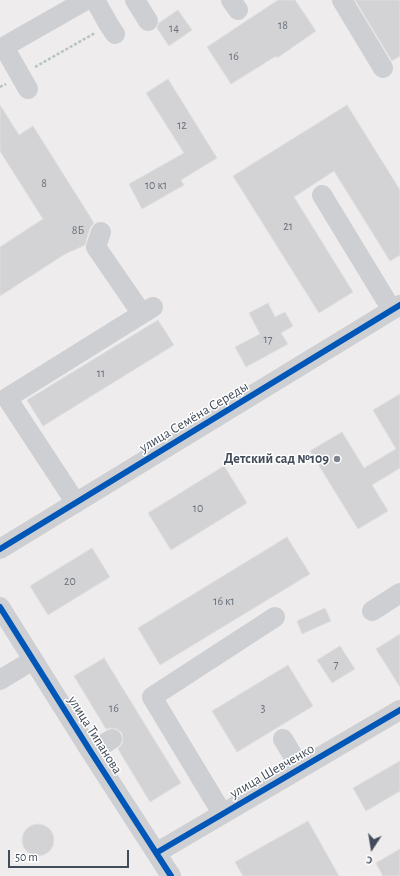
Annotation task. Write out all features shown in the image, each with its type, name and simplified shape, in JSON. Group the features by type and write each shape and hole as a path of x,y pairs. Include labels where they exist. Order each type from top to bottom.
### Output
{"street":[{"path":"24,82 2,48 86,0"},
{"path":"95,0 112,29"},
{"path":"135,0 148,21"},
{"path":"342,0 383,68"},
{"path":"322,196 396,308"},
{"path":"76,503 7,398 147,311 96,246 101,232"},
{"name":"улица Семёна Середы","path":"0,549 396,308"},
{"path":"372,611 400,593"},
{"name":"улица Типанова","path":"0,607 171,876"},
{"path":"222,813 152,697 276,617"},
{"path":"0,680 33,660"},
{"name":"улица Шевченко","path":"156,852 400,710"},
{"path":"91,752 112,739"},
{"path":"283,739 300,768"}],"path":[{"path":"0,87 24,82 112,29"}],"building":[{"path":"278,0 295,0 316,31 277,58 276,56 231,84 207,47"},
{"path":"355,0 400,0 400,56 392,61"},
{"path":"178,10 192,30 169,46 157,28 159,23"},
{"path":"168,79 217,158 181,180 184,185 142,209 129,184 184,153 146,93"},
{"path":"0,105 19,135 33,126 94,223 90,228 85,245 65,254 0,296 0,247 43,219 0,151"},
{"path":"347,105 400,190 400,255 390,261 334,171 294,197 353,292 319,313 233,176"},
{"path":"268,303 275,317 285,312 293,326 281,333 288,344 246,367 235,347 260,334 249,313"},
{"path":"158,320 174,345 43,426 27,400"},
{"name":"Детский сад №109","path":"400,394 400,468 372,485 388,511 358,529 310,451 342,432 364,468 396,449 373,410"},
{"path":"224,466 247,503 171,550 148,513"},
{"path":"287,537 310,574 160,665 138,628"},
{"path":"92,548 110,577 48,615 30,586"},
{"path":"325,608 331,621 302,634 297,621"},
{"path":"400,634 400,687 376,649"},
{"path":"340,646 355,669 332,683 317,660"},
{"path":"104,658 181,783 150,802 118,749 122,744 122,733 117,729 106,729 74,676"},
{"path":"288,665 313,706 237,752 212,711"},
{"path":"400,761 400,791 366,811 353,788"},
{"path":"308,821 339,876 243,876 235,862"},
{"path":"35,824 41,824 51,831 54,840 53,846 47,853 41,856 35,856 25,849 22,843 22,837 29,827"},
{"path":"400,849 400,876 383,876 376,863"}],"cycle path":[{"path":"0,549 400,305"},
{"path":"0,607 171,876"},
{"path":"156,853 400,710"}],"place":[{"name":"Детский сад №109","path":"337,459"}]}
